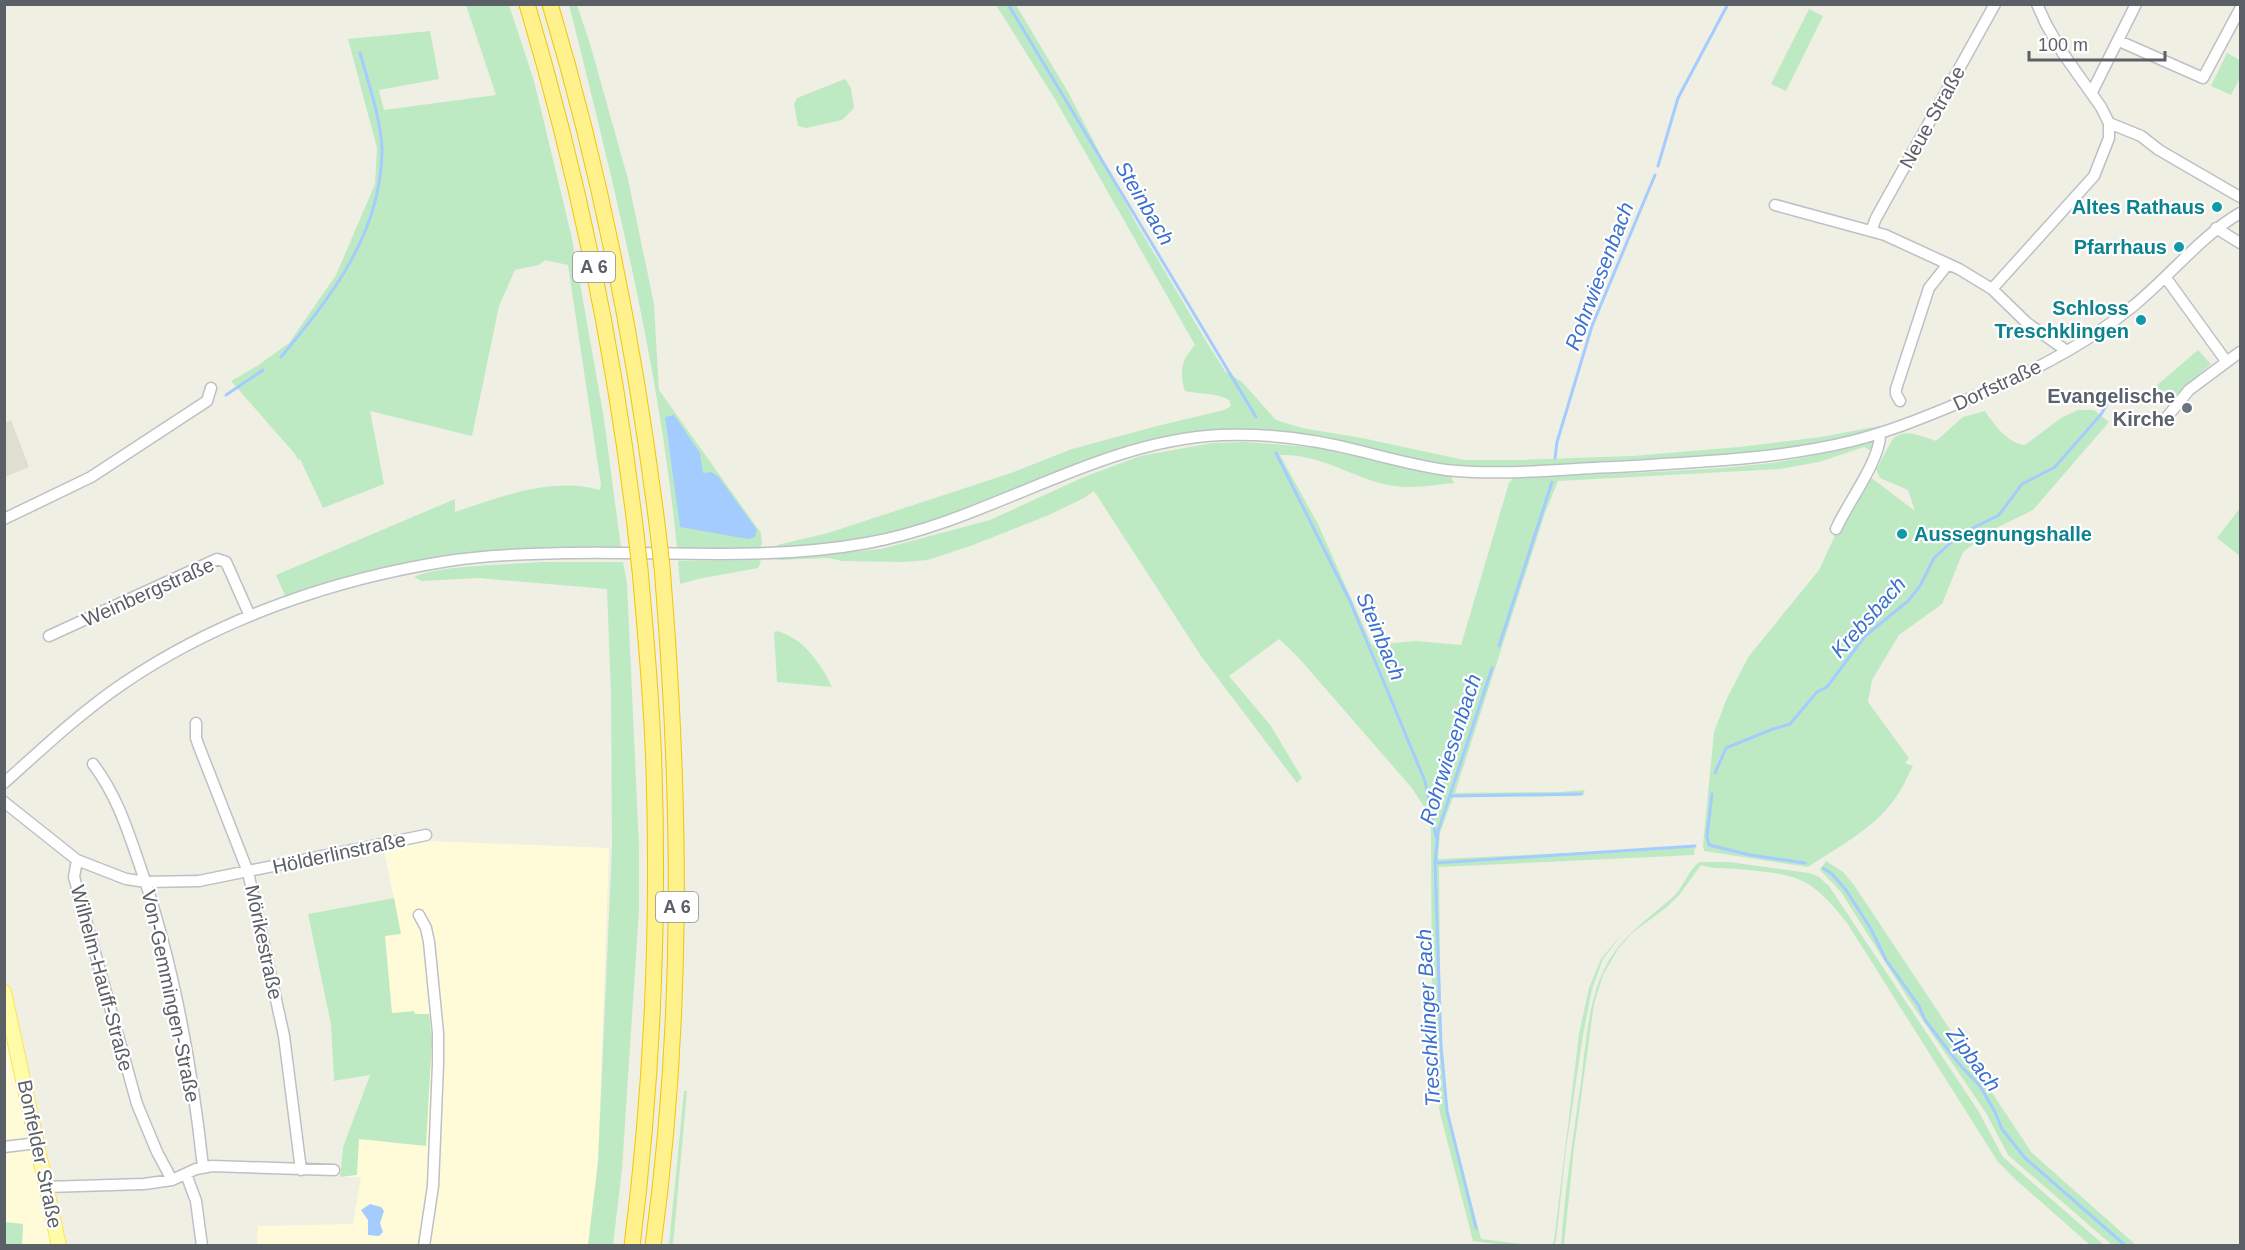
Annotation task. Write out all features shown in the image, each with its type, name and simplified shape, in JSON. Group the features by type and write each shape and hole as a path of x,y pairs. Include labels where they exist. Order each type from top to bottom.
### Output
{"highway":[{"name":"A 6","path":"526,4 569,154 597,278 623,432 640,570 650,678 656,855 653,992 645,1123 632,1245"},
{"name":"A 6","path":"550,4 587,138 619,283 636,372 662,567 671,675 675,764 677,916 672,1062 654,1245"}],"main road":[{"name":"Bonfelder Straße","path":"4,992 59,1245"}],"street":[{"name":"Neue Straße","path":"1871,231 1876,218 1995,4"},
{"path":"1992,289 2094,176 2109,138 2109,123 2092,92 2062,52 2037,4"},
{"path":"2092,92 2136,4"},
{"path":"2119,41 2204,78 2241,9"},
{"path":"2109,123 2141,136 2159,150 2238,196 2241,183"},
{"path":"1775,205 1871,231 1948,264 1992,289 2022,318 2067,351"},
{"name":"Dorfstraße","path":"4,783 85,712 127,681 189,645 250,616 318,591 366,578 450,561 509,555 616,552 766,554 822,550 872,542 960,518 1069,472 1136,449 1210,436 1252,435 1308,441 1420,466 1474,472 1742,460 1797,453 1845,443 1880,434 1992,390 2067,351 2101,330 2166,278 2216,228 2241,213"},
{"path":"2216,228 2241,243"},
{"path":"1900,401 1896,389 1929,288 1948,264"},
{"path":"2166,278 2226,361"},
{"path":"2167,417 2189,390 2241,351"},
{"path":"4,519 110,466 207,401 211,388"},
{"path":"1836,529 1876,456 1880,434"},
{"name":"Weinbergstraße","path":"49,636 218,559 226,562 250,616"},
{"name":"Mörikestraße","path":"196,723 198,744 248,872 284,1036 301,1170"},
{"name":"Von-Gemmingen-Straße","path":"93,764 104,779 123,815 160,929 187,1058 203,1167"},
{"name":"Wilhelm-Hauff-Straße","path":"4,802 77,860 75,877 137,1104 157,1152 172,1180"},
{"name":"Hölderlinstraße","path":"77,860 126,879 146,882 199,881 426,835"},
{"path":"419,915 426,928 429,942 438,1033 433,1186 423,1245"},
{"path":"4,1146 37,1143"},
{"path":"46,1187 144,1184 172,1180 203,1167 212,1166 334,1170"},
{"path":"186,1174 196,1201 202,1245"}],"shaded area":[{"path":"11,420 29,467 5,477 5,423"},
{"path":"429,841 609,848 598,1162 588,1245 257,1246 258,1226 353,1224 361,1177 340,1177 343,1147 370,1075 334,1081 331,1025 308,914 394,898 384,851"},
{"path":"10,1036 53,1245 22,1245 23,1224 5,1222 4,1037"}],"green space":[{"path":"466,5 509,5 534,81 572,238 604,419 621,548 531,548 456,558 286,598 276,575 455,499 455,512 526,490 545,487 582,486 600,490 568,265 545,260 539,265 515,270 499,306 472,436 370,411 384,484 323,508 300,459 298,460 231,381 289,343 336,275 375,184 377,148 348,39 430,31 439,79 379,90 384,110 496,95"},
{"path":"569,5 577,5 628,179 654,304 659,390 761,533 762,544 759,549 677,548 669,479 647,343 618,207"},
{"path":"996,5 1016,5 1068,92 1135,221 1208,344 1225,371 1242,382 1276,420 1302,428 1362,438 1464,460 1633,456 1821,437 1879,426 1886,428 1805,449 1727,459 1493,469 1439,466 1270,434 1171,440 920,529 853,543 777,549 777,545 828,533 1011,473 1072,449 1224,410 1231,406 1229,400 1224,398 1185,391 1182,366 1195,345 1056,101"},
{"path":"1809,9 1823,16 1786,91 1771,84"},
{"path":"2227,53 2240,60 2240,78 2231,95 2211,86"},
{"path":"845,79 851,88 854,108 842,120 806,128 798,126 794,104 797,98"},
{"path":"2198,350 2211,364 2170,400 2156,386"},
{"path":"2078,410 2094,410 2109,422 2033,510 1990,531 1963,552 1942,604 1899,635 1872,680 1868,702 1909,758 1905,763 1913,766 1900,792 1886,810 1854,837 1808,867 1704,851 1714,732 1727,698 1749,656 1819,570 1838,529 1869,476 1915,511 1908,490 1880,478 1876,470 1892,440 1907,433 1936,441 1963,417 1985,411 2007,437 2025,445 2061,418"},
{"path":"1246,442 1312,447 1451,477 1454,483 1416,487 1398,486 1379,483 1319,461 1280,455 1318,524 1372,645 1416,641 1461,645 1509,483 1514,477 1731,467 1790,460 1871,443 1874,448 1872,451 1864,447 1819,462 1780,469 1558,481 1545,513 1455,793 1584,790 1585,792 1583,795 1576,796 1453,797 1440,833 1438,859 1695,847 1694,855 1439,867 1441,1056 1448,1111 1481,1239 1530,1245 1473,1241 1440,1113 1432,1057 1431,829 1423,805 1411,787 1298,657 1279,639 1229,676 1271,726 1302,778 1297,783 1201,656 1094,491 1049,515 928,560 842,561 829,558 778,560 779,558 881,549 990,520 1084,477 1140,456 1212,443"},
{"path":"2240,508 2240,556 2217,538"},
{"path":"678,561 761,561 758,568 680,584"},
{"path":"541,562 623,562 627,583 639,847 639,910 622,1169 613,1245 588,1245 598,1162 612,846 611,694 607,589 479,578 422,581 414,577 440,570"},
{"path":"774,632 803,645 817,661 832,687 777,682"},
{"path":"1826,861 1843,872 1854,885 2032,1153 2136,1245 2112,1245 2008,1155 1986,1113 1911,1003 1841,892 1820,870"},
{"path":"1699,862 1729,862 1809,873 1819,877 1829,886 1979,1112 2003,1157 2104,1245 2090,1245 1998,1162 1847,923 1822,895 1811,886 1788,876 1701,865 1680,894 1667,907 1632,933 1618,949 1603,975 1594,1004 1574,1148 1564,1245 1561,1245 1586,1036 1592,1005 1601,976 1622,942 1630,934 1675,895"},
{"path":"394,898 401,934 385,936 392,1013 414,1011 415,1014 429,1014 432,1040 426,1146 359,1139 357,1175 340,1177 343,1147 370,1075 334,1081 331,1025 308,914"},
{"path":"1626,929 1603,959 1592,989 1566,1149 1556,1241 1552,1245 1579,1034 1589,988 1601,959"},
{"path":"684,1091 687,1091 673,1245 669,1245"},
{"path":"5,1222 23,1224 22,1245 5,1245"}],"water":[{"path":"674,415 700,453 703,473 711,472 718,476 757,530 755,537 748,539 680,527 665,417"},
{"path":"370,1204 381,1207 384,1211 380,1223 383,1232 379,1236 368,1235 368,1220 361,1210"}],"waterway":[{"name":"Steinbach","path":"1008,4 1256,417"},
{"name":"Rohrwiesenbach","path":"1658,166 1678,98 1728,4"},
{"path":"281,357 335,287 363,237 373,210 382,151 380,128 360,53"},
{"name":"Rohrwiesenbach","path":"1555,458 1557,442 1592,326 1655,175"},
{"path":"226,395 263,370"},
{"name":"Krebsbach","path":"1715,773 1726,748 1790,724 1817,692 1827,687 1865,636 1908,601 1920,586 1934,558 1959,535 1999,515 2022,484 2055,467 2102,413 2113,393"},
{"name":"Steinbach","path":"1276,453 1350,601 1425,781 1436,837"},
{"name":"Rohrwiesenbach","path":"1499,646 1552,482"},
{"name":"Treschklinger Bach","path":"1476,1228 1447,1111 1441,1045 1435,863 1438,831 1492,668"},
{"path":"1451,796 1581,794"},
{"name":"Zipbach","path":"1712,794 1707,836 1709,845 1750,855 1805,863"},
{"name":"Krebsbach","path":"1435,863 1695,846"},
{"name":"Zipbach","path":"1823,868 1832,874 1846,890 1871,929 1886,960 1919,1006 1925,1020 1959,1064 1980,1086 2002,1129 2025,1158 2126,1246"}],"place":[{"name":"Altes Rathaus","path":"2217,207"},
{"name":"Pfarrhaus","path":"2179,247"},
{"name":"Schloss Treschklingen","path":"2141,320"},
{"name":"Evangelische Kirche","path":"2187,408"},
{"name":"Aussegnungshalle","path":"1902,534"}]}
